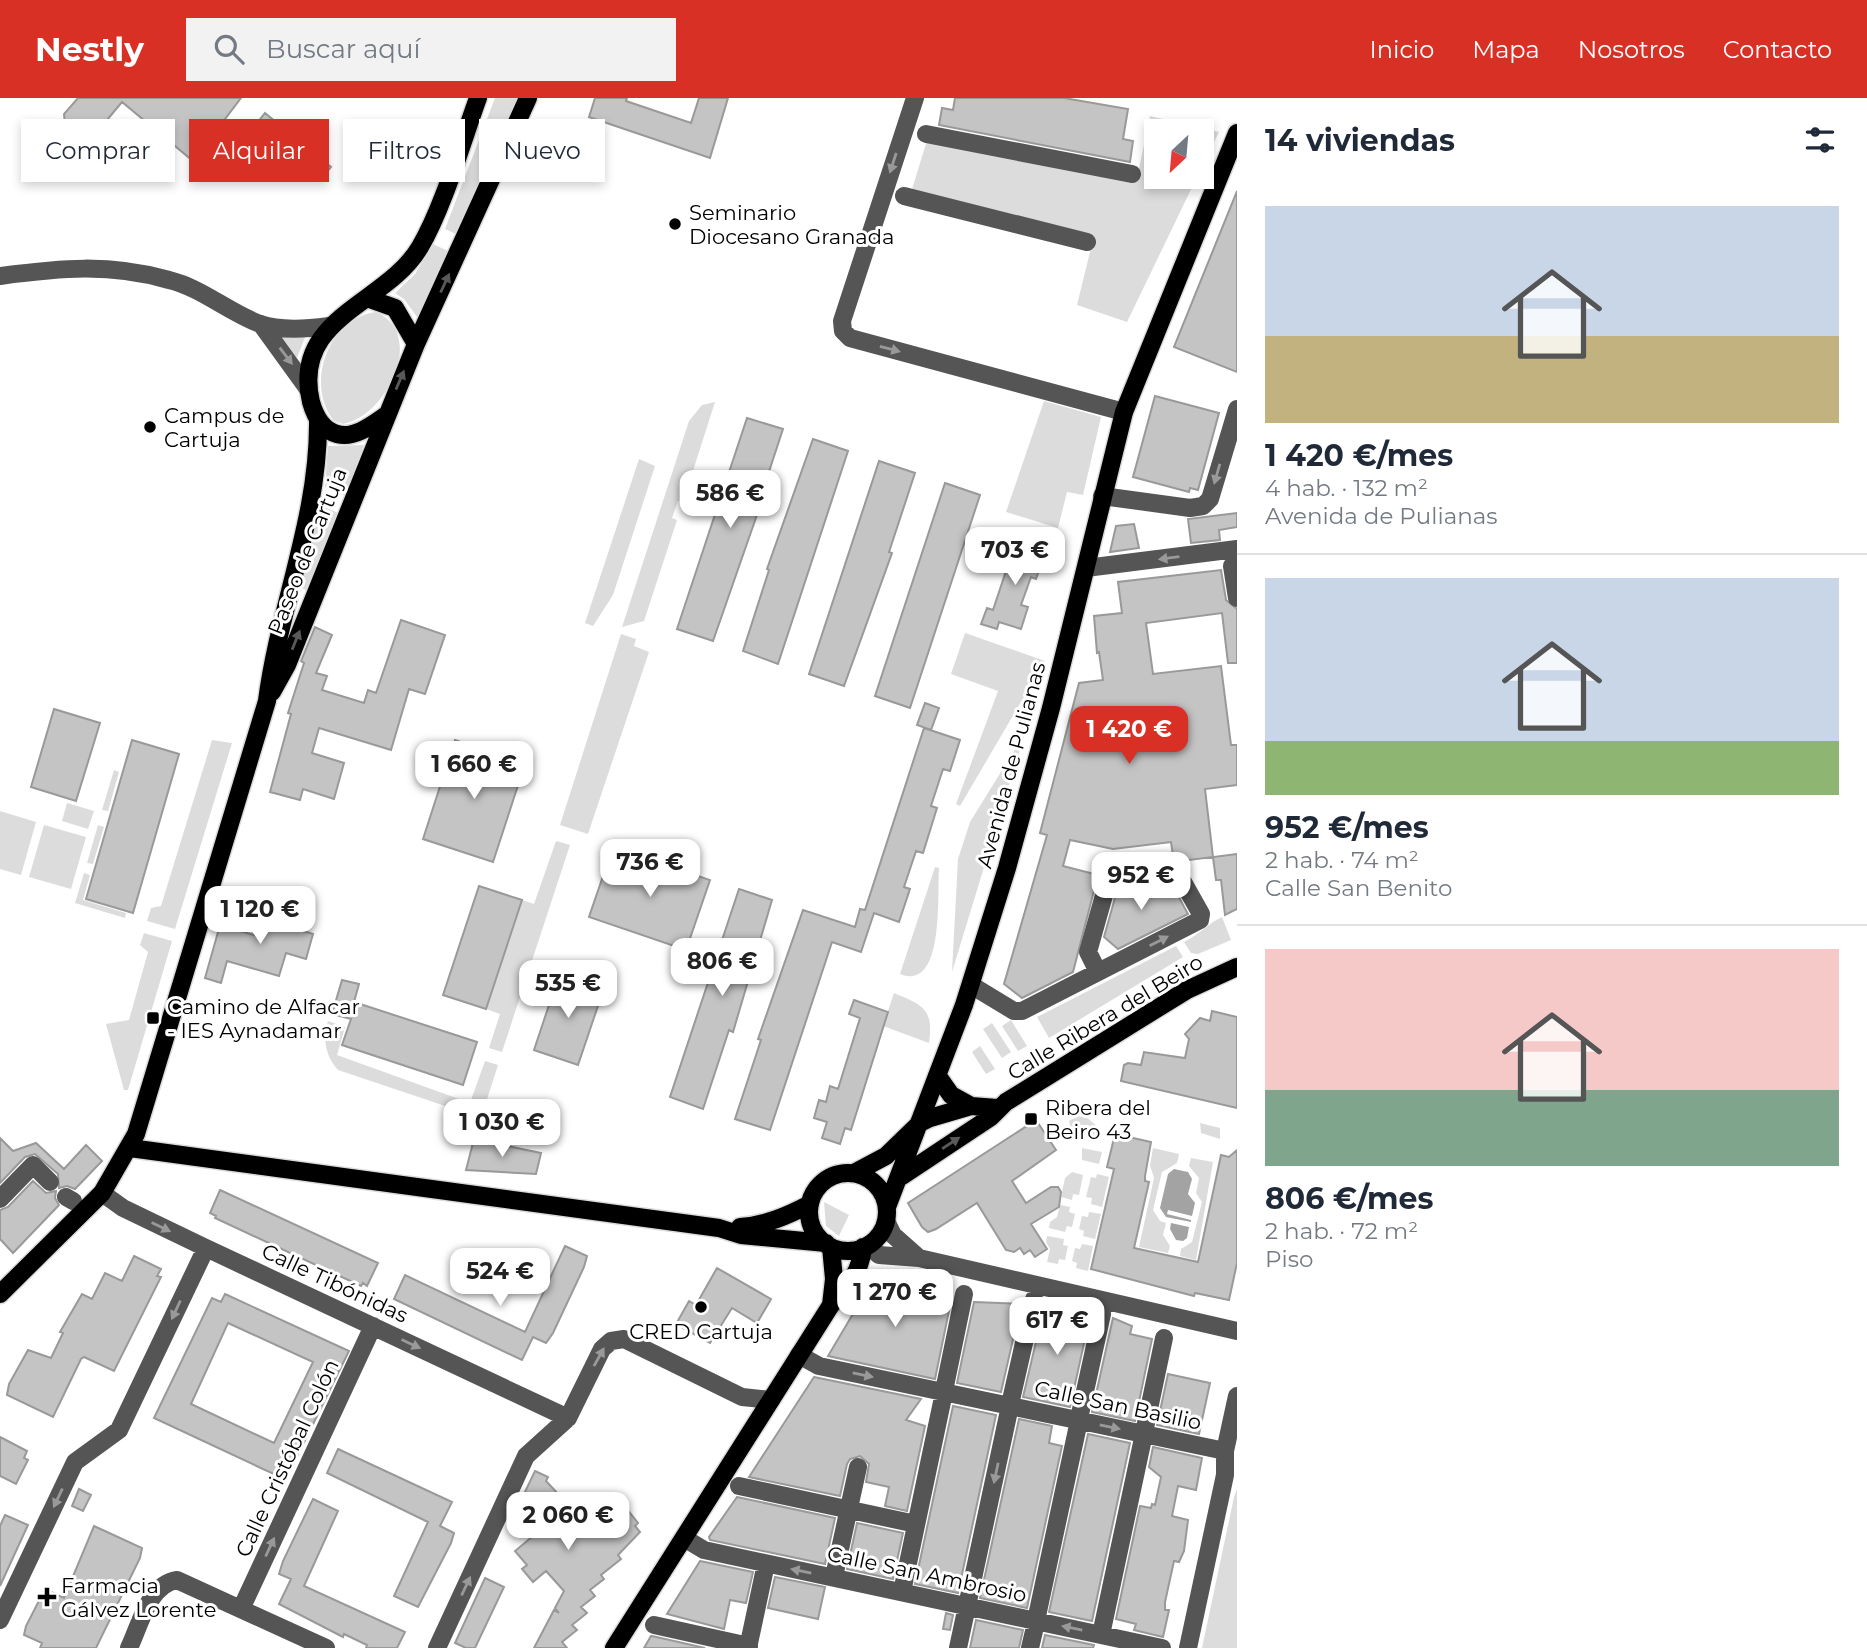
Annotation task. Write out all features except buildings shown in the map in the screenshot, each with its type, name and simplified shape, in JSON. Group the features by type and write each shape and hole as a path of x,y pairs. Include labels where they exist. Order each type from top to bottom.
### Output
{"main road":[{"name":"Paseo de Cartuja","path":"0,1294 102,1193 130,1148 267,701 272,657 314,486 318,456 318,421 308,389 315,350 329,326 412,260 422,244 478,98"},
{"name":"Paseo de Cartuja","path":"267,701 287,665 385,416 528,98"},
{"name":"Avenida de Pulianas","path":"887,1214 971,985 1041,748 1124,412 1237,133"},
{"path":"367,298 395,308 416,345"},
{"name":"Paseo de Cartuja","path":"318,421 326,429 345,435 363,429 385,416"},
{"name":"Calle Ribera del Beiro","path":"902,1176 991,1117 997,1108 1187,990 1237,967"},
{"path":"937,1075 951,1095 971,1106"},
{"name":"Calle Ribera del Beiro","path":"920,1123 971,1106 997,1108"},
{"name":"Avenida de Pulianas","path":"854,1173 886,1156 920,1123"},
{"path":"130,1148 719,1228 741,1235 828,1245 851,1250 865,1246 881,1232 887,1214 881,1191 872,1181 854,1173 829,1177 820,1185 810,1204 810,1219 815,1231 828,1245 834,1279 831,1305"},
{"path":"719,1228 758,1226 810,1204"},
{"path":"614,1648 831,1305 843,1294 862,1263 865,1246"}],"street":[{"path":"915,98 842,321 843,331 850,338 1124,412"},
{"path":"926,134 1132,174"},
{"path":"904,196 1087,242"},
{"path":"0,276 74,268 125,270 182,284 261,324 306,329 329,326"},
{"path":"261,324 308,389"},
{"path":"1102,496 1189,508 1203,506 1210,499 1237,409"},
{"path":"1086,568 1237,549"},
{"path":"1237,565 1232,566 1237,598"},
{"path":"971,985 984,990 1014,1011 1023,1011 1200,920 1201,914 1183,882 1112,867 1088,952 1098,972"},
{"path":"0,1199 33,1165 50,1182"},
{"name":"Calle Tibónidas","path":"102,1193 123,1208 568,1418"},
{"path":"887,1214 893,1235 919,1258"},
{"path":"865,1246 879,1255 919,1258 1237,1331"},
{"path":"0,1620 75,1462 120,1430 206,1248"},
{"path":"903,1587 964,1294"},
{"path":"958,1648 1034,1299"},
{"path":"1034,1632 1102,1314"},
{"name":"Calle Cristóbal Colón","path":"241,1609 373,1326"},
{"path":"1099,1641 1164,1338"},
{"path":"437,1648 526,1457 568,1418 602,1349 611,1341 624,1339 742,1397 771,1400"},
{"name":"Calle San Basilio","path":"799,1355 819,1366 1011,1403 1230,1462"},
{"path":"1188,1648 1230,1462 1237,1396"},
{"path":"742,1397 756,1423"},
{"path":"835,1572 858,1468"},
{"path":"739,1486 916,1524"},
{"name":"Calle San Ambrosio","path":"684,1538 704,1550 1162,1648"},
{"path":"654,1625 749,1647 764,1573"},
{"path":"129,1648 156,1591 166,1581 177,1580 326,1648"}],"shaded area":[{"path":"495,98 520,98 510,119 487,119"},
{"path":"928,137 1137,178 1144,145 1144,189 1191,189 1127,322 1077,305 1091,248 909,199"},
{"path":"479,140 479,182 482,182 458,235 445,229"},
{"path":"433,244 450,252 420,321 404,299 395,293 415,274"},
{"path":"376,312 391,323 399,338 400,355 395,373 374,406 359,418 343,424 334,421 325,406 321,389 326,354 345,326 359,317"},
{"path":"277,333 305,337 297,358"},
{"path":"1044,401 1101,417 1083,495 1067,492 1058,528 1006,512"},
{"path":"715,402 683,502 678,501 672,518 677,520 644,621 622,627 689,421 702,405"},
{"path":"364,445 345,496 325,487 328,446"},
{"path":"639,459 655,466 613,595 593,626 585,623"},
{"path":"320,505 338,513 306,590 298,587"},
{"path":"965,633 1045,661 960,806 956,804 998,691 951,674"},
{"path":"621,634 636,639 634,646 649,652 588,834 560,825"},
{"path":"1025,733 952,972 958,859 970,822"},
{"path":"212,740 232,743 175,929 147,921 151,908 161,906"},
{"path":"114,770 119,772 108,811 102,810"},
{"path":"67,803 94,811 88,829 62,821"},
{"path":"0,811 36,822 21,875 0,869"},
{"path":"44,825 86,837 71,889 29,877"},
{"path":"98,825 104,827 93,864 87,863"},
{"path":"556,841 570,845 502,1052 489,1048 500,1014 486,1009 522,900 534,904"},
{"path":"935,867 939,868 938,918 932,955 925,969 915,976 900,974"},
{"path":"84,873 90,875 83,900 126,913 125,918 75,903"},
{"path":"1222,917 1231,940 1198,954 1191,953 1184,942"},
{"path":"144,933 172,941 128,1090 124,1090 106,1024 129,1020 148,952 140,945"},
{"path":"1176,946 1183,957 1049,1038 1037,1017"},
{"path":"894,993 919,1005 928,1015 929,1043 883,1026"},
{"path":"1011,1020 1027,1046 1018,1051 1002,1026"},
{"path":"328,1021 345,1027 337,1055 470,1103 485,1061 498,1065 481,1118 338,1070 326,1047"},
{"path":"992,1023 1011,1052 1002,1058 983,1029"},
{"path":"980,1046 995,1069 986,1074 972,1052"},
{"path":"1078,1116 1087,1118 1097,1126 1094,1135 1071,1129 1069,1121"},
{"path":"1200,1123 1220,1128 1220,1139 1201,1133"},
{"path":"1082,1148 1102,1152 1099,1164 1082,1160"},
{"path":"1153,1148 1179,1154 1177,1163 1162,1172 1153,1210 1160,1221 1166,1223 1163,1235 1170,1246 1168,1253 1139,1247 1154,1178 1150,1165"},
{"path":"1191,1158 1213,1162 1196,1260 1180,1256 1181,1249 1192,1242 1202,1202 1196,1193 1199,1178 1189,1166"},
{"path":"1174,1169 1188,1172 1192,1179 1188,1194 1195,1203 1192,1216 1168,1210 1167,1214 1191,1222 1166,1217 1160,1208 1168,1174"},
{"path":"1072,1172 1083,1175 1079,1195 1073,1194 1072,1200 1061,1197 1065,1178"},
{"path":"1097,1174 1109,1177 1102,1207 1091,1204 1092,1198 1086,1197 1091,1177 1096,1178"},
{"path":"824,1202 849,1215 839,1236 826,1226"},
{"path":"1060,1205 1070,1207 1069,1212 1075,1214 1072,1227 1067,1226 1065,1232 1049,1228 1050,1222 1057,1217"},
{"path":"1089,1212 1101,1214 1095,1239 1083,1236 1084,1231 1079,1229 1082,1216 1088,1217"},
{"path":"1171,1223 1189,1227 1187,1238 1183,1241 1176,1240 1170,1229"},
{"path":"1047,1236 1064,1239 1063,1245 1068,1246 1065,1260 1059,1259 1058,1264 1047,1262 1050,1249 1046,1242"},
{"path":"1082,1244 1093,1246 1088,1271 1076,1268 1077,1263 1072,1261 1075,1248 1080,1249"},
{"path":"1237,1489 1237,1648 1202,1648 1234,1497"}],"place":[{"name":"Seminario Diocesano Granada","path":"675,224"},
{"name":"Campus de Cartuja","path":"150,427"},
{"name":"Camino de Alfacar - IES Aynadamar","path":"153,1018"},
{"name":"Ribera del Beiro 43","path":"1031,1119"},
{"name":"CRED Cartuja","path":"701,1307"},
{"name":"Farmacia Gálvez Lorente","path":"47,1597"}]}
